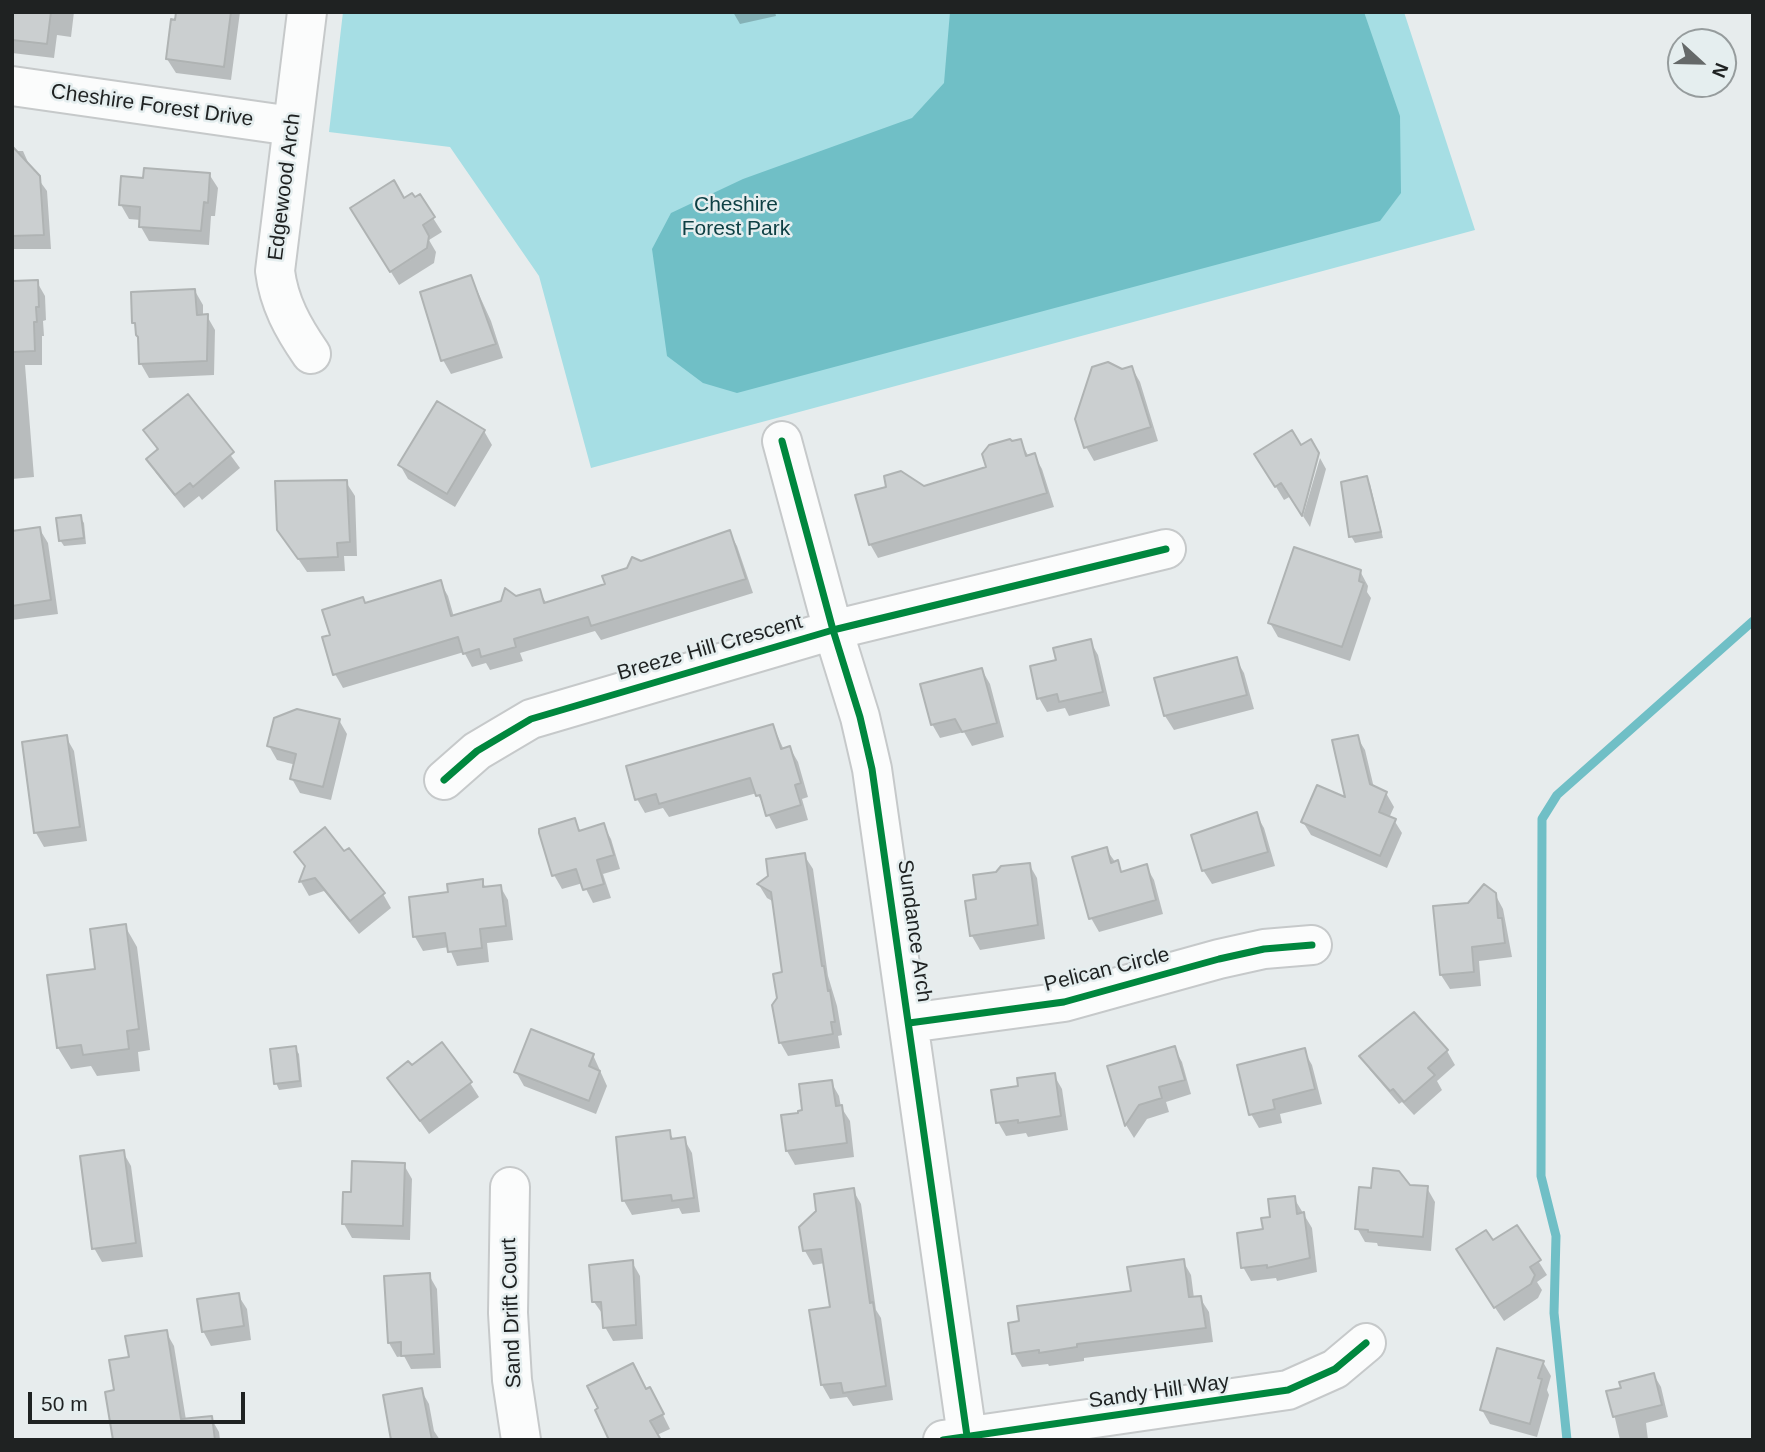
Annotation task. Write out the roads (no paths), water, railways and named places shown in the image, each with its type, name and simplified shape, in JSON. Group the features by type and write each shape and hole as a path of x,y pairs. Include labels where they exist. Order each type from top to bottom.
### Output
{"street":[{"name":"Edgewood Arch","path":"307,12 275,271 288,316 312,354"},
{"name":"Cheshire Forest Drive","path":"12,86 292,126"},
{"name":"Sundance Arch","path":"782,441 833,630 860,717 872,769 909,1023 955,1438"},
{"name":"Breeze Hill Crescent","path":"444,780 477,751 531,719 833,630 1166,549"},
{"name":"Pelican Circle","path":"909,1023 1064,1002 1219,959 1264,949 1312,945"},
{"name":"Sand Drift Court","path":"510,1187 508,1313 512,1380 521,1440"},
{"name":"Sandy Hill Way","path":"955,1438 1288,1390 1335,1368 1366,1343"}],"waterway":[{"path":"1567,1440 1554,1313 1556,1236 1541,1176 1542,819 1557,795 1753,621"}],"park label":[{"name":"Cheshire Forest Park","path":"736,217"}]}
